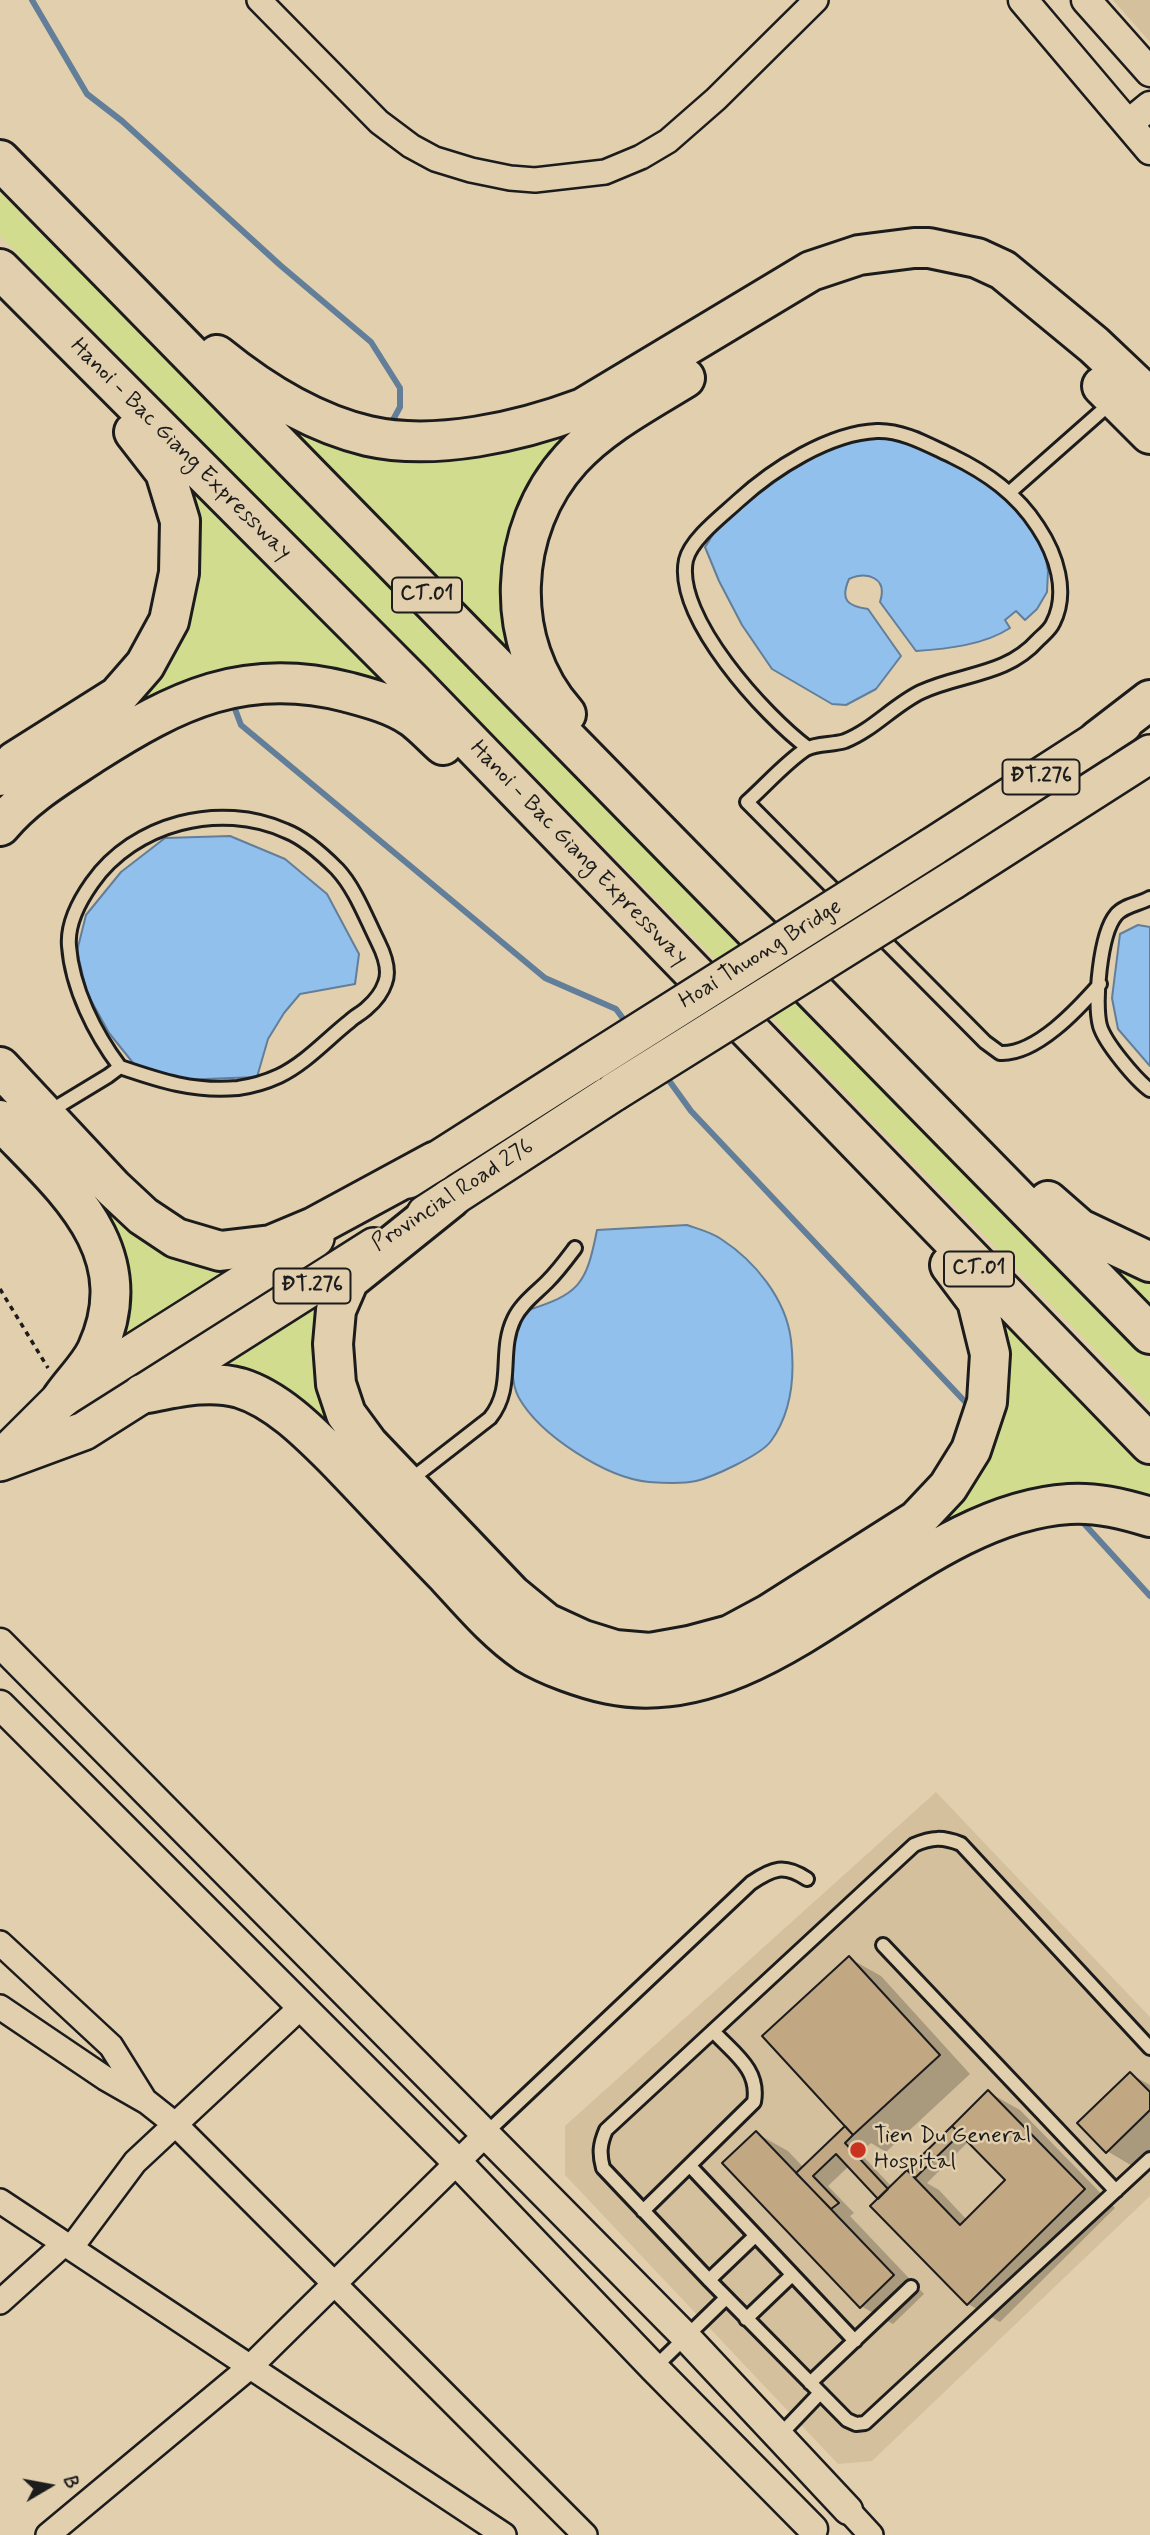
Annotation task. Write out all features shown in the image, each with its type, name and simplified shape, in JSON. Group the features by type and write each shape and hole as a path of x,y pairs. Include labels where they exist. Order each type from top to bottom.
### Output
{"highway":[{"path":"0,144 110,258 229,365 295,407 368,436 423,441 468,437 583,408 811,271 859,255 914,248 929,248 976,258 1003,270 1094,345 1133,398 1150,434"},
{"name":"CT.01","path":"0,160 1150,1334"},
{"name":"Hanoi - Bac Giang Expressway","path":"0,269 413,683 1150,1444"},
{"path":"706,878 643,799 559,707 530,651 522,617 523,551 537,509 548,487 572,458 592,439 640,406 828,291 866,277 893,273 936,273 990,288 1014,303 1133,398"},
{"path":"0,296 138,436 165,472 180,521 179,573 169,621 145,665 118,696 15,761 0,776"},
{"path":"0,826 34,792 135,726 173,706 245,685 287,683 334,689 375,699 410,716 615,893"},
{"path":"1098,740 1150,700"},
{"path":"852,1032 1080,1229 1150,1262"},
{"path":"0,1067 113,1188 143,1216 176,1238 220,1251 271,1245 314,1227 434,1162"},
{"path":"451,1198 349,1280 336,1310 332,1344 336,1384 346,1415 368,1444 512,1595 546,1623 604,1647 650,1653 730,1635 769,1614 917,1520 948,1487 971,1450 987,1402 990,1354 977,1301 946,1259 900,1213 811,1092"},
{"path":"0,1120 83,1209 103,1246 110,1284 108,1323 96,1353 64,1397"},
{"path":"142,1394 202,1382 242,1389 284,1411 345,1469 490,1622 529,1654 575,1674 611,1685 657,1687 694,1681 742,1666 788,1643 934,1550 976,1528 1024,1513 1070,1504 1121,1508 1150,1517"}],"main road":[{"name":"ĐT.276","path":"1098,740 1150,707"},
{"name":"Hoai Thuong Bridge","path":"590,1063 1098,740"},
{"name":"Hoai Thuong Bridge","path":"614,1091 1150,754"},
{"name":"Provincial Road 276","path":"0,1461 64,1397 590,1063"},
{"name":"Provincial Road 276","path":"0,1461 84,1431 614,1091"}],"street":[{"path":"259,0 379,122 411,146 435,159 471,170 535,180 606,172 641,157 668,141 691,123 816,0"},
{"path":"1023,0 1150,150"},
{"path":"1086,0 1150,72"},
{"path":"1128,124 1150,106"},
{"path":"0,1643 687,2338 871,2535"},
{"path":"0,1705 458,2163 816,2532"},
{"path":"0,1943 111,2046 147,2102"},
{"path":"0,2007 105,2078 147,2102 176,2125 585,2535"},
{"path":"0,2302 68,2246 135,2162 301,2007"},
{"path":"48,2535 251,2366 485,2135"},
{"path":"0,2201 504,2535"}],"lane":[{"path":"1010,492 1133,398"},
{"path":"808,748 764,710 722,656 692,609 685,578 686,558 695,542 763,479 821,446 849,435 879,431 906,437 972,466 1010,492 1027,510 1052,547 1059,576 1059,603 1053,625 1028,652 993,671 946,682 919,693 844,742 808,748 747,802 993,1050 1000,1054 1010,1054 1035,1041 1076,1011 1100,984"},
{"path":"229,816 287,831 338,870 353,892 381,947 386,963 387,976 384,986 368,1008 307,1058 282,1075 261,1083 240,1087 188,1088 120,1067 100,1036 78,986 68,944 74,915 81,899 105,864 140,839 159,830 198,820 229,816"},
{"path":"1150,898 1117,913 1110,926 1103,950 1098,1009 1101,1029 1137,1080 1150,1090"},
{"path":"44,1115 120,1067"},
{"path":"406,1484 490,1418 500,1406 504,1391 506,1344 514,1318 563,1266 575,1248"},
{"path":"1150,2048 961,1844 946,1838 930,1838 914,1845 606,2130 601,2141 600,2154 603,2168 643,2211 847,2420 856,2424 865,2423 1150,2159"},
{"path":"485,2135 751,1883 780,1868 794,1871 807,1879"},
{"path":"883,1945 1116,2191"},
{"path":"643,2211 754,2102 755,2080 749,2069 713,2031"},
{"path":"690,2166 855,2341"},
{"path":"709,2280 755,2236"},
{"path":"746,2319 792,2275"},
{"path":"810,2383 911,2287"},
{"path":"654,2368 726,2298"},
{"path":"779,2436 820,2393"}],"path":[{"path":"0,1289 64,1397"}],"shaded area":[{"path":"1113,0 1150,0 1150,42"},
{"name":"Tien Du General Hospital","path":"936,1792 1150,2017 1150,2196 872,2461 838,2464 565,2175 565,2126"}],"green space":[{"path":"0,192 1150,1359 1150,1406 710,954 0,236"},
{"path":"245,387 361,445 589,417 540,480 531,679"},
{"path":"181,461 420,702 392,692 123,712 156,672"},
{"path":"89,1193 114,1210 252,1265 117,1351"},
{"path":"1088,1254 1150,1275 1150,1318"},
{"path":"336,1277 357,1459 205,1367"},
{"path":"987,1293 1150,1458 1150,1500 923,1538 960,1499 988,1462 1004,1401"}],"water":[{"path":"872,427 918,431 976,463 1034,527 1044,549 1048,571 1047,592 1037,609 1025,620 1016,611 1005,620 1010,628 1000,634 965,645 916,651 880,602 882,594 879,582 869,576 849,579 845,592 847,601 868,609 901,656 876,689 846,705 832,704 772,669 742,625 705,547 736,504 771,476 832,444"},
{"path":"230,836 285,859 327,894 359,954 355,984 300,994 268,1039 257,1077 180,1080 134,1064 109,1033 87,993 77,951 86,915 121,872 165,838"},
{"path":"1138,925 1150,927 1150,1066 1118,1029 1112,998 1120,934"},
{"path":"687,1225 713,1234 734,1248 757,1270 776,1296 783,1310 791,1340 793,1366 788,1406 778,1430 766,1447 725,1470 704,1479 679,1483 632,1479 576,1452 558,1440 529,1412 514,1385 511,1358 513,1335 525,1311 569,1293 577,1285 589,1264 597,1230"}],"building":[{"path":"849,1956 940,2055 853,2135 762,2036"},
{"path":"1130,2072 1150,2092 1150,2110 1106,2153 1077,2123"},
{"path":"988,2090 1085,2189 967,2305 870,2206 907,2170 960,2225 1005,2180 952,2126"},
{"path":"845,2126 853,2135 845,2143 888,2189 878,2199 836,2154 813,2176 839,2203 831,2209 796,2173"},
{"path":"952,2126 960,2134 915,2178 907,2170"},
{"path":"756,2131 894,2275 860,2308 722,2163"}],"waterway":[{"path":"32,0 87,94 122,121 280,265 371,342 400,388 400,407 394,418"},
{"path":"232,701 241,725 545,978 616,1009 627,1024"},
{"path":"665,1075 691,1111 970,1407"},
{"path":"1078,1517 1150,1596"}],"place":[{"name":"Tien Du General Hospital","path":"858,2150"}]}
